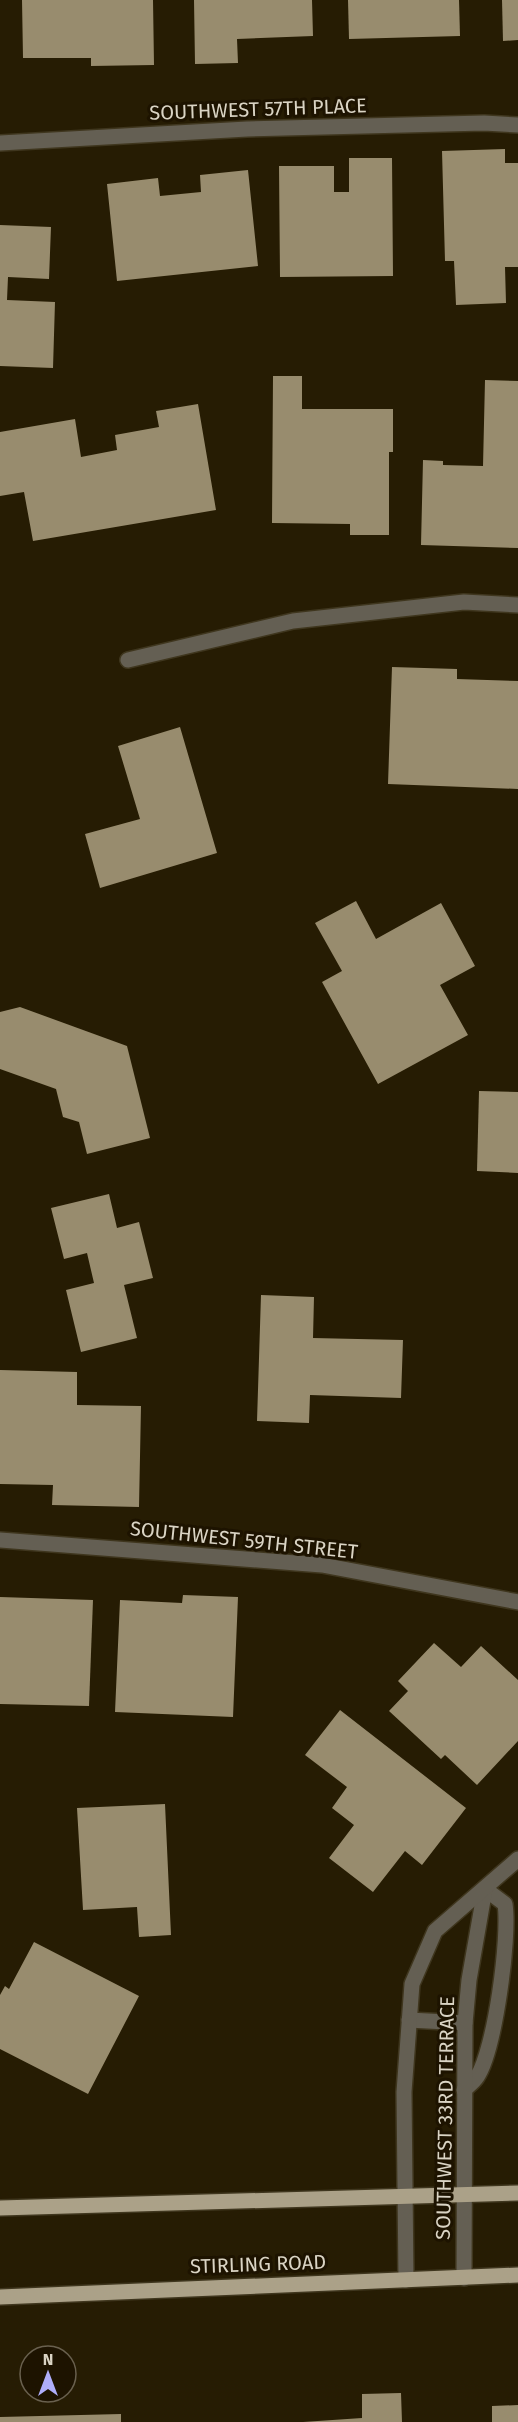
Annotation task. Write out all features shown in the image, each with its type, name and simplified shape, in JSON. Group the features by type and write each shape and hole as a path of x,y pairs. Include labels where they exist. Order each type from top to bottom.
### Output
{"main road":[{"path":"0,2208 518,2193"},
{"name":"STIRLING ROAD","path":"0,2296 518,2276"}],"street":[{"name":"SOUTHWEST 57TH PLACE","path":"0,143 247,129 484,123 518,125"},
{"path":"128,660 293,621 464,602 518,605"},
{"name":"SOUTHWEST 59TH STREET","path":"0,1540 322,1565 518,1602"},
{"name":"SOUTHWEST 33RD TERRACE","path":"406,2280 404,2092 412,1984 435,1931 518,1860"},
{"path":"464,2090 477,2076 489,2048 508,1926 505,1904 485,1889"},
{"name":"SOUTHWEST 33RD TERRACE","path":"464,2278 465,2023 469,1980 485,1889"},
{"path":"409,2020 465,2023"}],"building":[{"path":"22,0 153,0 154,65 91,66 91,58 23,58"},
{"path":"194,0 312,0 313,36 237,39 238,63 195,64"},
{"path":"348,0 459,0 460,36 349,39"},
{"path":"502,0 518,0 518,40 503,41"},
{"path":"505,149 505,163 518,163 518,267 505,267 506,303 456,305 454,261 445,261 442,151"},
{"path":"349,158 392,158 393,276 280,277 279,166 334,166 334,192 349,192"},
{"path":"248,170 258,266 117,281 107,184 158,178 160,196 201,192 200,175"},
{"path":"0,225 51,227 49,279 8,277 7,300 55,302 53,368 0,366"},
{"path":"273,376 302,376 302,409 393,409 393,452 389,452 389,535 350,535 350,524 272,523"},
{"path":"485,380 518,381 518,548 421,545 423,460 443,461 443,465 483,466"},
{"path":"198,404 216,510 33,541 24,492 0,496 0,432 75,419 81,457 117,450 115,435 159,427 156,411"},
{"path":"392,667 457,669 457,679 518,681 518,789 388,784"},
{"path":"180,727 217,853 100,888 85,834 140,819 118,746"},
{"path":"356,901 376,939 441,903 475,966 440,985 468,1035 378,1084 322,982 342,971 315,923"},
{"path":"20,1007 127,1046 150,1138 87,1154 79,1122 63,1117 56,1089 0,1069 0,1012"},
{"path":"479,1091 518,1092 518,1173 477,1171"},
{"path":"109,1194 117,1228 139,1222 153,1278 124,1285 137,1338 81,1352 66,1290 94,1283 87,1253 64,1259 51,1208"},
{"path":"261,1295 314,1297 313,1338 403,1340 401,1398 310,1395 309,1423 257,1421"},
{"path":"0,1370 77,1372 77,1405 141,1406 139,1507 52,1505 53,1485 0,1484"},
{"path":"183,1595 238,1597 233,1717 115,1712 120,1600 182,1603"},
{"path":"0,1597 93,1600 89,1706 0,1704"},
{"path":"434,1643 461,1667 481,1646 518,1680 518,1741 477,1785 445,1755 441,1759 389,1711 408,1691 398,1681"},
{"path":"340,1710 466,1808 422,1865 405,1851 373,1892 329,1858 354,1825 332,1808 347,1787 305,1755"},
{"path":"165,1804 171,1935 139,1937 137,1907 83,1910 77,1808"},
{"path":"34,1942 139,1996 88,2094 0,2049 0,1995 5,1986 9,1989"},
{"path":"401,2393 402,2422 303,2422 362,2418 362,2394"},
{"path":"518,2405 518,2422 492,2422 492,2406"},
{"path":"121,2414 121,2422 0,2422 0,2417"}]}
